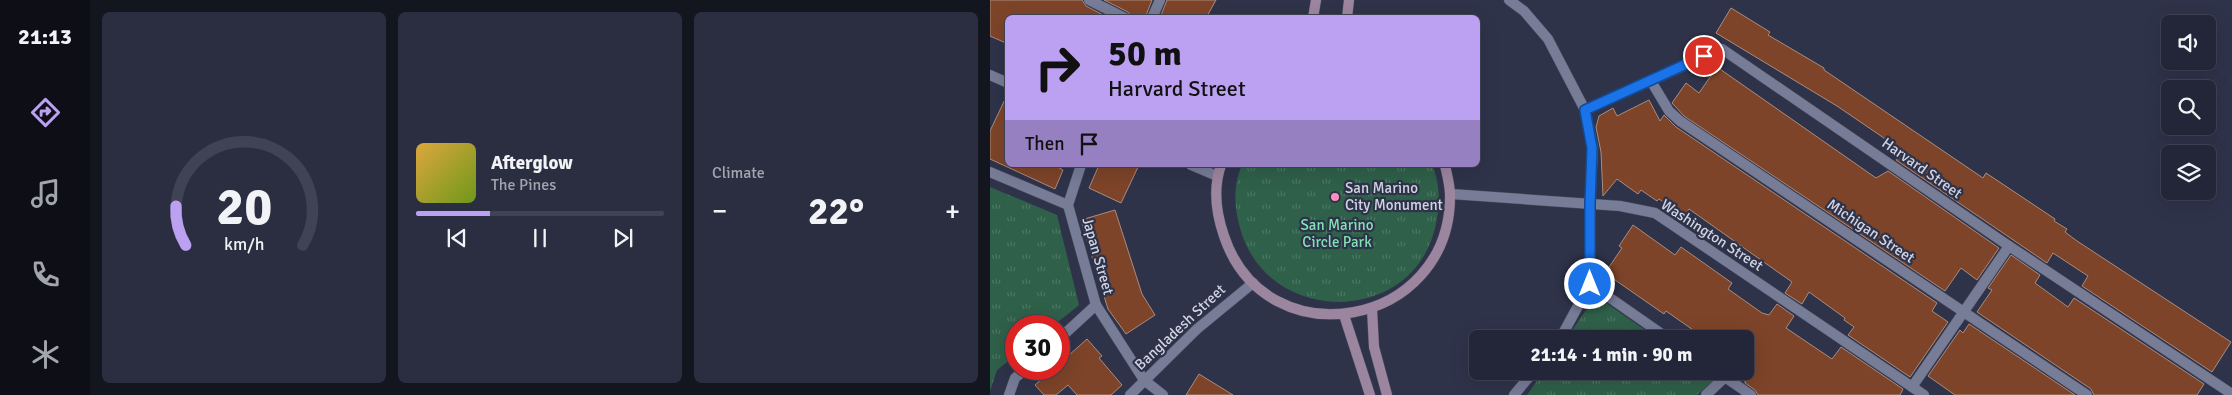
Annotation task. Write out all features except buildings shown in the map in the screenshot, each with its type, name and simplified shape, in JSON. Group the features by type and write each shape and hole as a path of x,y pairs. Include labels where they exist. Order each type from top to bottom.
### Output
{"main road":[{"path":"1314,15 1316,0"},
{"path":"1347,15 1348,0"},
{"path":"1220,167 1217,176 1217,215 1229,252 1253,283 1277,301 1304,312 1344,315 1372,309 1386,303 1413,284 1434,258 1447,228 1450,194 1445,167"},
{"path":"1372,309 1374,346 1387,395"},
{"path":"1344,315 1370,395"}],"street":[{"path":"1088,0 1120,15"},
{"path":"1153,15 1160,0"},
{"path":"1509,0 1524,11 1548,39 1585,110 1592,148 1590,284 1565,330"},
{"name":"Harvard Street","path":"1585,110 1722,48 2009,246 2232,394"},
{"path":"990,75 1005,82"},
{"name":"Michigan Street","path":"1651,81 1669,111 1680,121 2087,395"},
{"name":"Japan Street","path":"1080,167 1068,205 1096,305 1144,380 1163,395"},
{"path":"1196,167 1217,176"},
{"path":"990,172 1068,205"},
{"name":"Washington Street","path":"1450,194 1620,206 1655,213 1924,395"},
{"path":"1912,387 2009,246"},
{"name":"Bangladesh Street","path":"1130,395 1197,328 1253,283"},
{"path":"1590,284 1656,330"},
{"path":"1070,329 1096,305"},
{"path":"1009,395 1014,380"},
{"path":"1514,395 1526,380"},
{"path":"1706,395 1723,380"},
{"path":"1728,380 1751,395"}],"green space":[{"name":"San Marino Circle Park","path":"1241,167 1433,167 1439,196 1435,228 1421,260 1399,283 1370,297 1339,302 1308,297 1279,284 1255,260 1240,228 1237,212 1235,196"},
{"path":"990,187 1057,215 1079,305 1067,315 1005,315 1005,364 997,370 990,391"},
{"path":"1596,296 1645,330 1572,330"},
{"path":"1538,380 1715,380 1697,395 1527,395"}],"place":[{"name":"San Marino City Monument","path":"1335,197"}],"route":[{"path":"1590,284 1592,148 1585,110 1704,56"}]}
